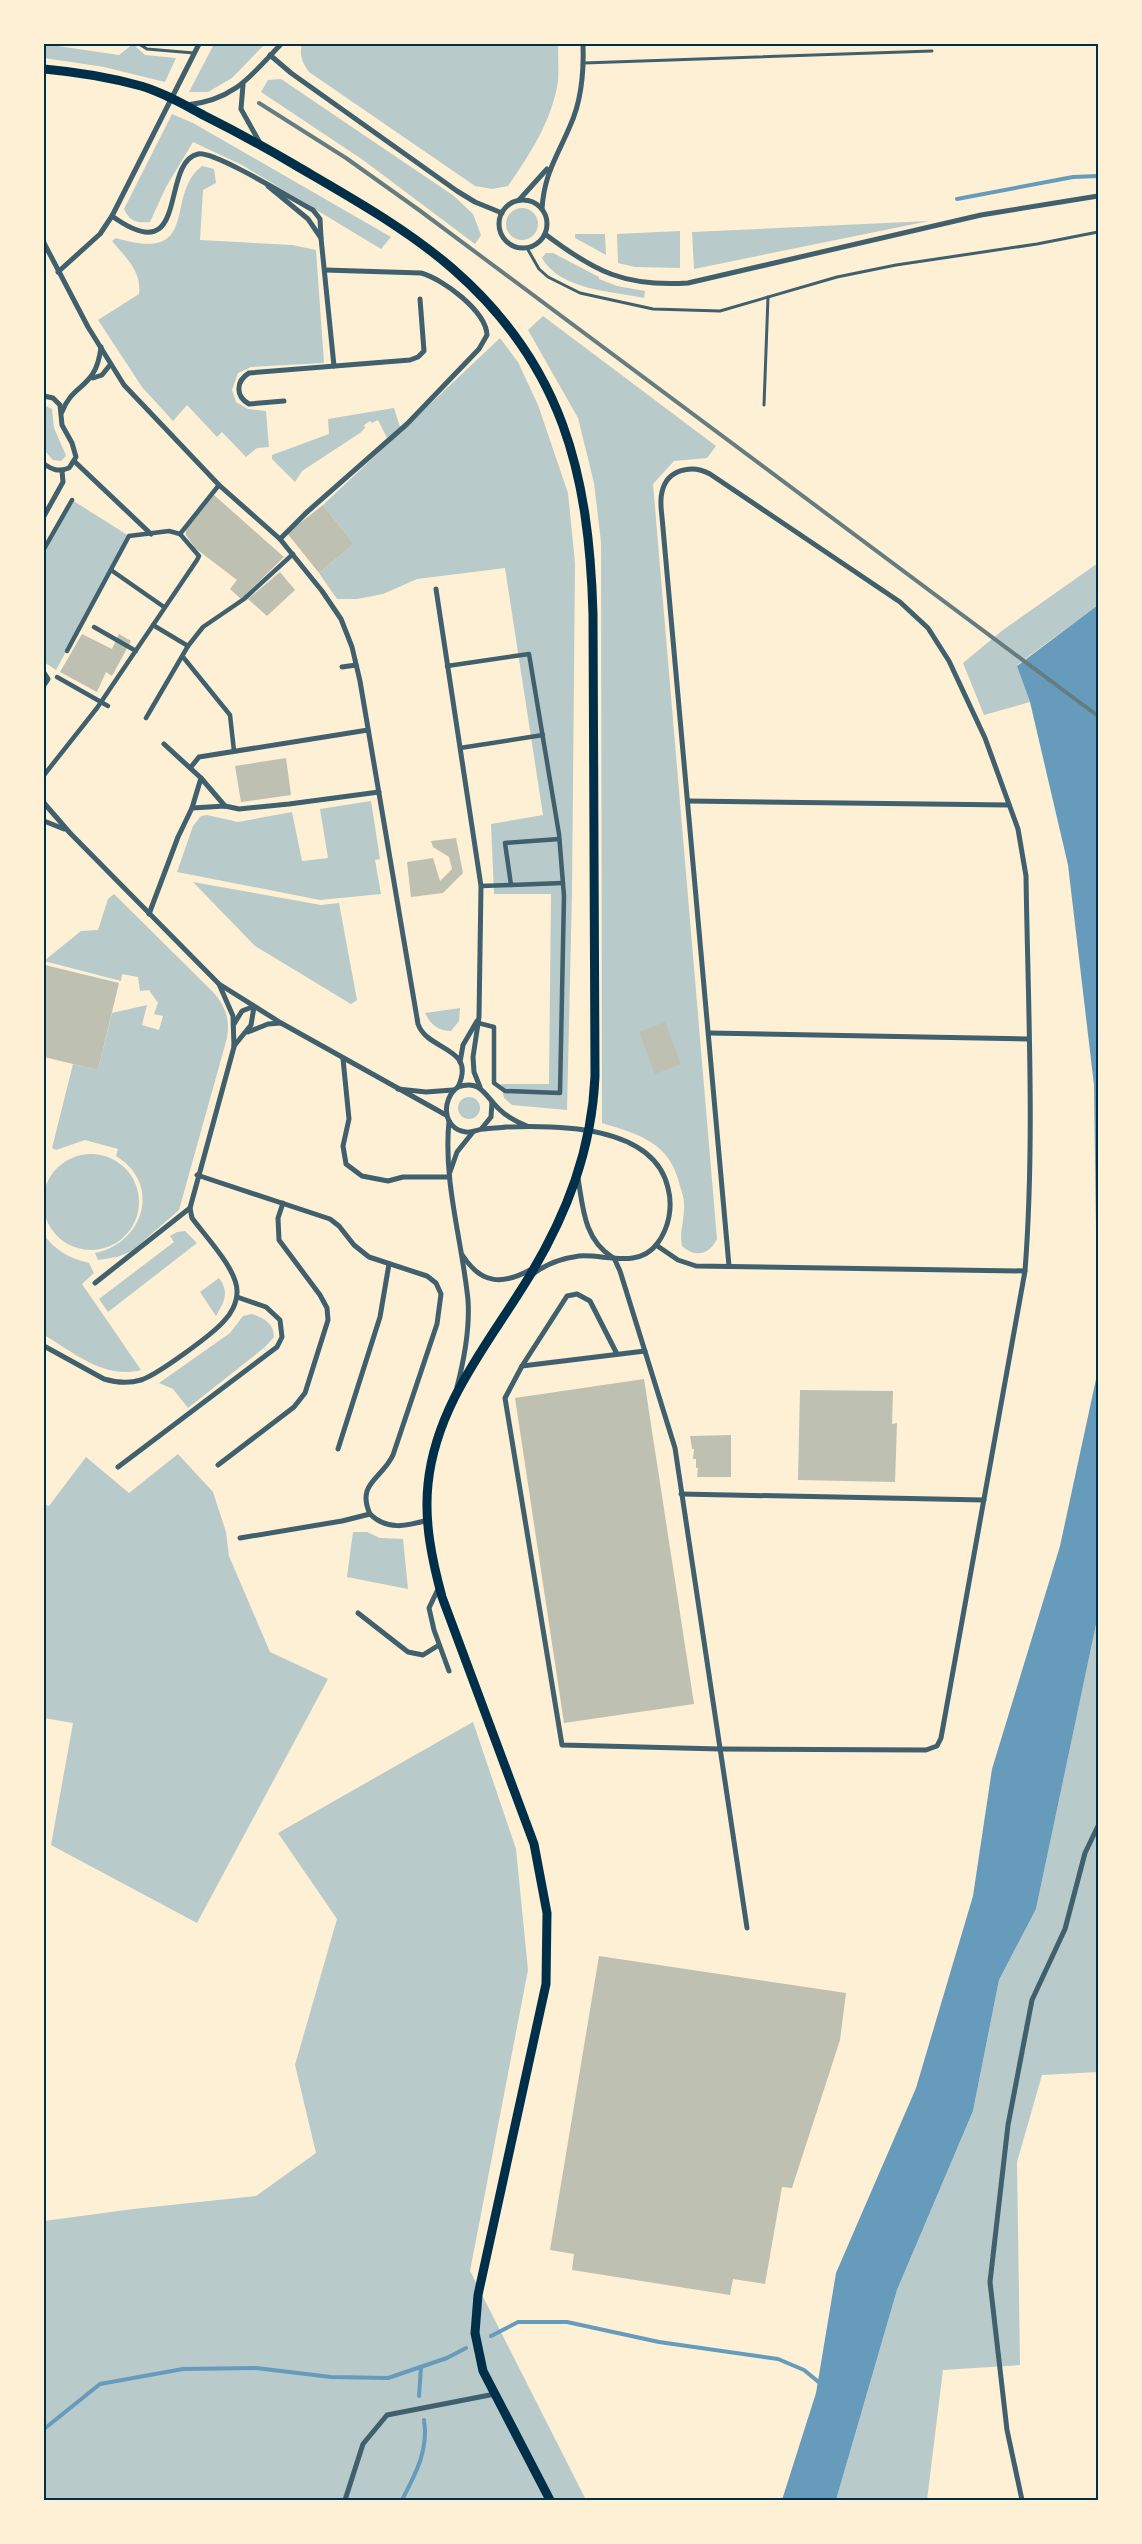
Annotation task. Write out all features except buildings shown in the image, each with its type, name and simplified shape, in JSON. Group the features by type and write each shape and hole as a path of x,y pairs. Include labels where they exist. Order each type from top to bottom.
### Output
{"highway":[{"path":"44,69 118,80 151,90 186,105 261,145 401,231 452,268 478,292 512,331 541,375 573,454 585,504 593,614 595,1076 590,1125 578,1176 554,1233 455,1395 441,1426 431,1463 427,1501 433,1563 439,1588 527,1821 540,1867 547,1913 546,1984 476,2308 477,2346 483,2371 550,2500"}],"street":[{"path":"58,272 100,234 112,216 199,44"},
{"path":"186,105 217,99 243,84 280,44"},
{"path":"519,200 551,163 570,126 577,106 584,63 583,44"},
{"path":"270,55 291,73 457,191 475,202 502,213"},
{"path":"243,84 241,109 261,145"},
{"path":"112,216 141,232 150,232 158,228 171,208 184,165 196,154 213,156 316,213 321,223 334,366"},
{"path":"542,209 529,201 512,202 502,213 499,226 504,238 514,246 527,248 534,246 545,234 547,220 542,209 543,189 551,163"},
{"path":"268,186 309,219 321,237"},
{"path":"545,234 592,267 606,273 624,280 662,284 688,282 981,215 1098,196"},
{"path":"44,243 110,365 124,385 219,485 280,539 341,619 356,665 418,1024 425,1037 448,1048 460,1062"},
{"path":"280,539 307,512 404,427 479,349 487,335 484,322 444,283 432,276 421,273 325,270"},
{"path":"284,401 249,404 244,401 239,391 241,380 249,372 410,360 418,357 424,351 420,299"},
{"path":"61,418 69,400 92,378 99,362 101,347"},
{"path":"92,378 102,375 110,365"},
{"path":"44,389 60,405 65,433 75,451 74,461 69,468 62,471 56,471 44,464"},
{"path":"44,396 69,400"},
{"path":"74,461 151,534"},
{"path":"616,1354 590,1301 577,1294 567,1296 522,1366 505,1398 562,1745 720,1749 926,1750 937,1746 941,1738 1025,1271 1029,1216 1030,1111 1026,876 1022,842 985,738 949,661 928,628 900,602 710,474 695,468 680,471 671,477 661,493 729,1266"},
{"path":"44,516 63,482 62,471"},
{"path":"180,534 219,485"},
{"path":"44,549 72,500"},
{"path":"44,775 101,702 199,556 180,534 169,531 129,536 67,651"},
{"path":"146,718 188,646 203,627 244,599 293,554"},
{"path":"111,570 164,607"},
{"path":"436,589 481,886 479,1020 473,1057 480,1087 508,1116 527,1126"},
{"path":"153,625 188,646"},
{"path":"94,627 136,651"},
{"path":"447,666 530,654 559,839 563,883 560,1093 505,1091 494,1083 494,1027 479,1020"},
{"path":"183,657 230,715 234,752"},
{"path":"342,667 356,665"},
{"path":"44,673 48,679 44,685"},
{"path":"57,676 108,706"},
{"path":"191,767 199,757 368,730"},
{"path":"460,748 543,735"},
{"path":"164,744 191,767 225,806"},
{"path":"149,914 178,837 192,808 201,778"},
{"path":"192,808 225,806 239,809 379,792"},
{"path":"688,801 1009,806"},
{"path":"44,803 70,833 219,984 281,1023 448,1118 459,1130 474,1131 527,1126 606,1135 642,1150 656,1162 663,1173 671,1207 669,1218 656,1245 640,1257 568,1258 547,1265 528,1278"},
{"path":"44,821 56,824 70,833"},
{"path":"511,885 505,843 559,839"},
{"path":"481,886 563,883"},
{"path":"44,1346 104,1380 123,1383 142,1380 151,1376 222,1324 230,1314 237,1297 237,1285 232,1273 192,1218 190,1208 197,1175 234,1047 234,1025 228,1001 219,984"},
{"path":"234,1025 242,1011 254,1007"},
{"path":"234,1047 246,1033 253,1019 254,1007"},
{"path":"455,1395 467,1339 468,1303 448,1177 447,1099 456,1089 462,1075 460,1062 464,1045 479,1020"},
{"path":"246,1033 268,1024 281,1023"},
{"path":"709,1033 1028,1039"},
{"path":"343,1059 350,1119 343,1146 346,1164 362,1176 388,1181 403,1177 448,1177"},
{"path":"397,1089 426,1092 456,1089 469,1085 480,1087"},
{"path":"481,1129 491,1117 492,1102"},
{"path":"448,1177 457,1152 474,1131"},
{"path":"197,1175 330,1219 361,1251 389,1264 427,1276 439,1288 441,1300 437,1324 393,1455 390,1463 368,1487 366,1500 370,1514 377,1521 390,1526 428,1520"},
{"path":"578,1176 589,1232 599,1247 614,1258 620,1271 675,1448 747,1928"},
{"path":"218,1465 294,1407 305,1393 328,1320 327,1308 320,1295 279,1240 278,1218 283,1203"},
{"path":"95,1283 190,1208"},
{"path":"656,1245 688,1264 1025,1271"},
{"path":"462,1255 477,1272 486,1278 497,1280 508,1279 534,1268"},
{"path":"339,1449 380,1317 389,1264"},
{"path":"118,1467 277,1347 283,1331 280,1320 266,1307 237,1297"},
{"path":"522,1366 645,1351"},
{"path":"681,1494 984,1500"},
{"path":"240,1538 342,1521 370,1514"},
{"path":"439,1588 429,1608 449,1671"},
{"path":"358,1613 408,1652 423,1655 440,1645"},
{"path":"1022,2500 1007,2430 990,2282 1008,2125 1032,2000 1065,1929 1085,1853 1098,1826"},
{"path":"345,2500 363,2444 387,2415 495,2394"}],"lane":[{"path":"139,44 147,49 194,53"},
{"path":"584,63 932,51"},
{"path":"527,248 539,268 564,287 580,293 652,309 720,311 837,277 896,265 1037,244 1098,232"},
{"path":"764,405 768,297"}],"shaded area":[{"path":"44,44 119,55 133,44 145,55 176,58 165,82 104,67 44,58"},
{"path":"214,44 265,44 232,78 208,92 189,92"},
{"path":"302,44 558,44 558,81 551,110 532,149 508,186 492,189 475,186 309,72 302,58"},
{"path":"281,79 454,196 473,214 481,235 475,244 363,160 261,92 268,80"},
{"path":"172,114 193,123 391,237 381,249 242,165 193,142 166,187 150,222 134,221 124,209"},
{"path":"202,166 214,169 216,183 203,190 200,240 292,245 316,250 324,363 251,367 238,373 232,390 236,402 248,409 266,411 269,447 257,448 246,457 222,432 217,437 187,405 173,421 142,387 98,320 139,294 135,271 112,241 116,238 143,244 161,242 171,235 177,223 184,194 191,179"},
{"path":"522,208 533,213 538,224 533,235 522,240 511,235 506,224 511,213"},
{"path":"929,221 694,269 692,232"},
{"path":"680,231 680,268 635,267 618,263 617,234"},
{"path":"575,234 605,234 606,255 575,238"},
{"path":"546,253 553,253 599,279 617,286 645,291 644,298 602,291 573,283 550,269 542,258"},
{"path":"543,316 716,446 707,458 674,461 653,484 717,1239 710,1249 701,1253 692,1252 682,1246 684,1200 669,1159 652,1142 602,1123 601,542 594,483 578,418 528,330"},
{"path":"500,338 518,362 538,405 568,493 575,563 572,893 567,1110 512,1105 504,1098 501,1084 549,1084 551,894 494,894 491,824 543,815 505,568 417,579 383,594 357,599 337,599 319,573 354,544 323,505"},
{"path":"44,407 52,409 54,428 66,456 61,461 53,460 44,450"},
{"path":"394,408 400,427 387,438 378,420 372,423 370,421 364,425 365,428 360,433 302,471 295,482 272,459 272,455 329,434 328,419"},
{"path":"72,500 129,536 56,670 44,662 44,549"},
{"path":"1098,563 1098,605 1017,665 1030,702 984,715 963,663 1003,630"},
{"path":"371,801 380,859 375,860 381,894 320,900 177,872 193,826 201,816 207,815 238,822 292,812 302,861 328,858 320,809"},
{"path":"193,882 321,905 339,903 357,1000 351,1004 255,946"},
{"path":"114,894 213,992 226,1014 228,1031 179,1210 132,1251 117,1257 98,1260 95,1253 112,1247 125,1238 135,1225 141,1211 142,1196 139,1182 130,1168 116,1156 118,1149 85,1140 56,1150 52,1148 73,1064 98,1070 112,1013 147,1005 142,1025 159,1030 163,1016 154,1014 158,1003 149,990 140,991 138,977 122,974 121,981 44,961 81,931 98,930 108,899"},
{"path":"460,1008 459,1021 451,1031 435,1026 425,1013"},
{"path":"469,1097 477,1100 480,1108 477,1116 469,1119 461,1116 458,1108 461,1100"},
{"path":"82,1154 100,1154 118,1162 131,1175 139,1193 136,1221 118,1242 100,1250 82,1250 64,1242 51,1229 43,1211 43,1193 51,1175 64,1162"},
{"path":"185,1231 197,1243 108,1312 99,1299 174,1242 170,1236"},
{"path":"44,1235 64,1253 89,1263 94,1273 82,1284 141,1370 128,1372 102,1368 44,1335"},
{"path":"219,1278 225,1293 216,1316 200,1292"},
{"path":"252,1314 268,1322 274,1332 274,1337 265,1347 188,1408 173,1389 159,1383 230,1333 243,1316"},
{"path":"178,1454 213,1492 226,1532 229,1556 270,1652 328,1679 197,1923 51,1845 73,1723 44,1718 44,1504 49,1506 86,1457 129,1493"},
{"path":"353,1532 367,1532 380,1538 403,1539 408,1589 347,1577"},
{"path":"1098,1614 1098,2072 1042,2075 1017,2162 1020,2365 943,2370 927,2500 836,2500 897,2290 973,2111 999,1980 1036,1909"},
{"path":"473,1722 516,1849 528,1970 470,2271 586,2500 44,2500 44,2221 256,2196 316,2153 295,2065 337,1919 278,1833"}],"water":[{"path":"1098,605 1098,1370 1094,1085 1068,865 1030,702 1017,666"},
{"path":"1098,1370 1098,1615 1036,1909 999,1980 973,2111 897,2290 836,2500 782,2500 816,2393 836,2273 916,2088 973,1896 992,1769 1060,1546"}],"waterway":[{"path":"957,199 1073,177 1098,176"},
{"path":"491,2336 518,2322 567,2322 659,2342 778,2359 804,2370 821,2384"},
{"path":"44,2429 100,2384 183,2369 256,2368 331,2377 388,2378 447,2358 466,2348"},
{"path":"419,2396 421,2367"},
{"path":"402,2500 423,2452 424,2420"}],"railway":[{"path":"259,103 346,158 419,210 1098,716"}]}
